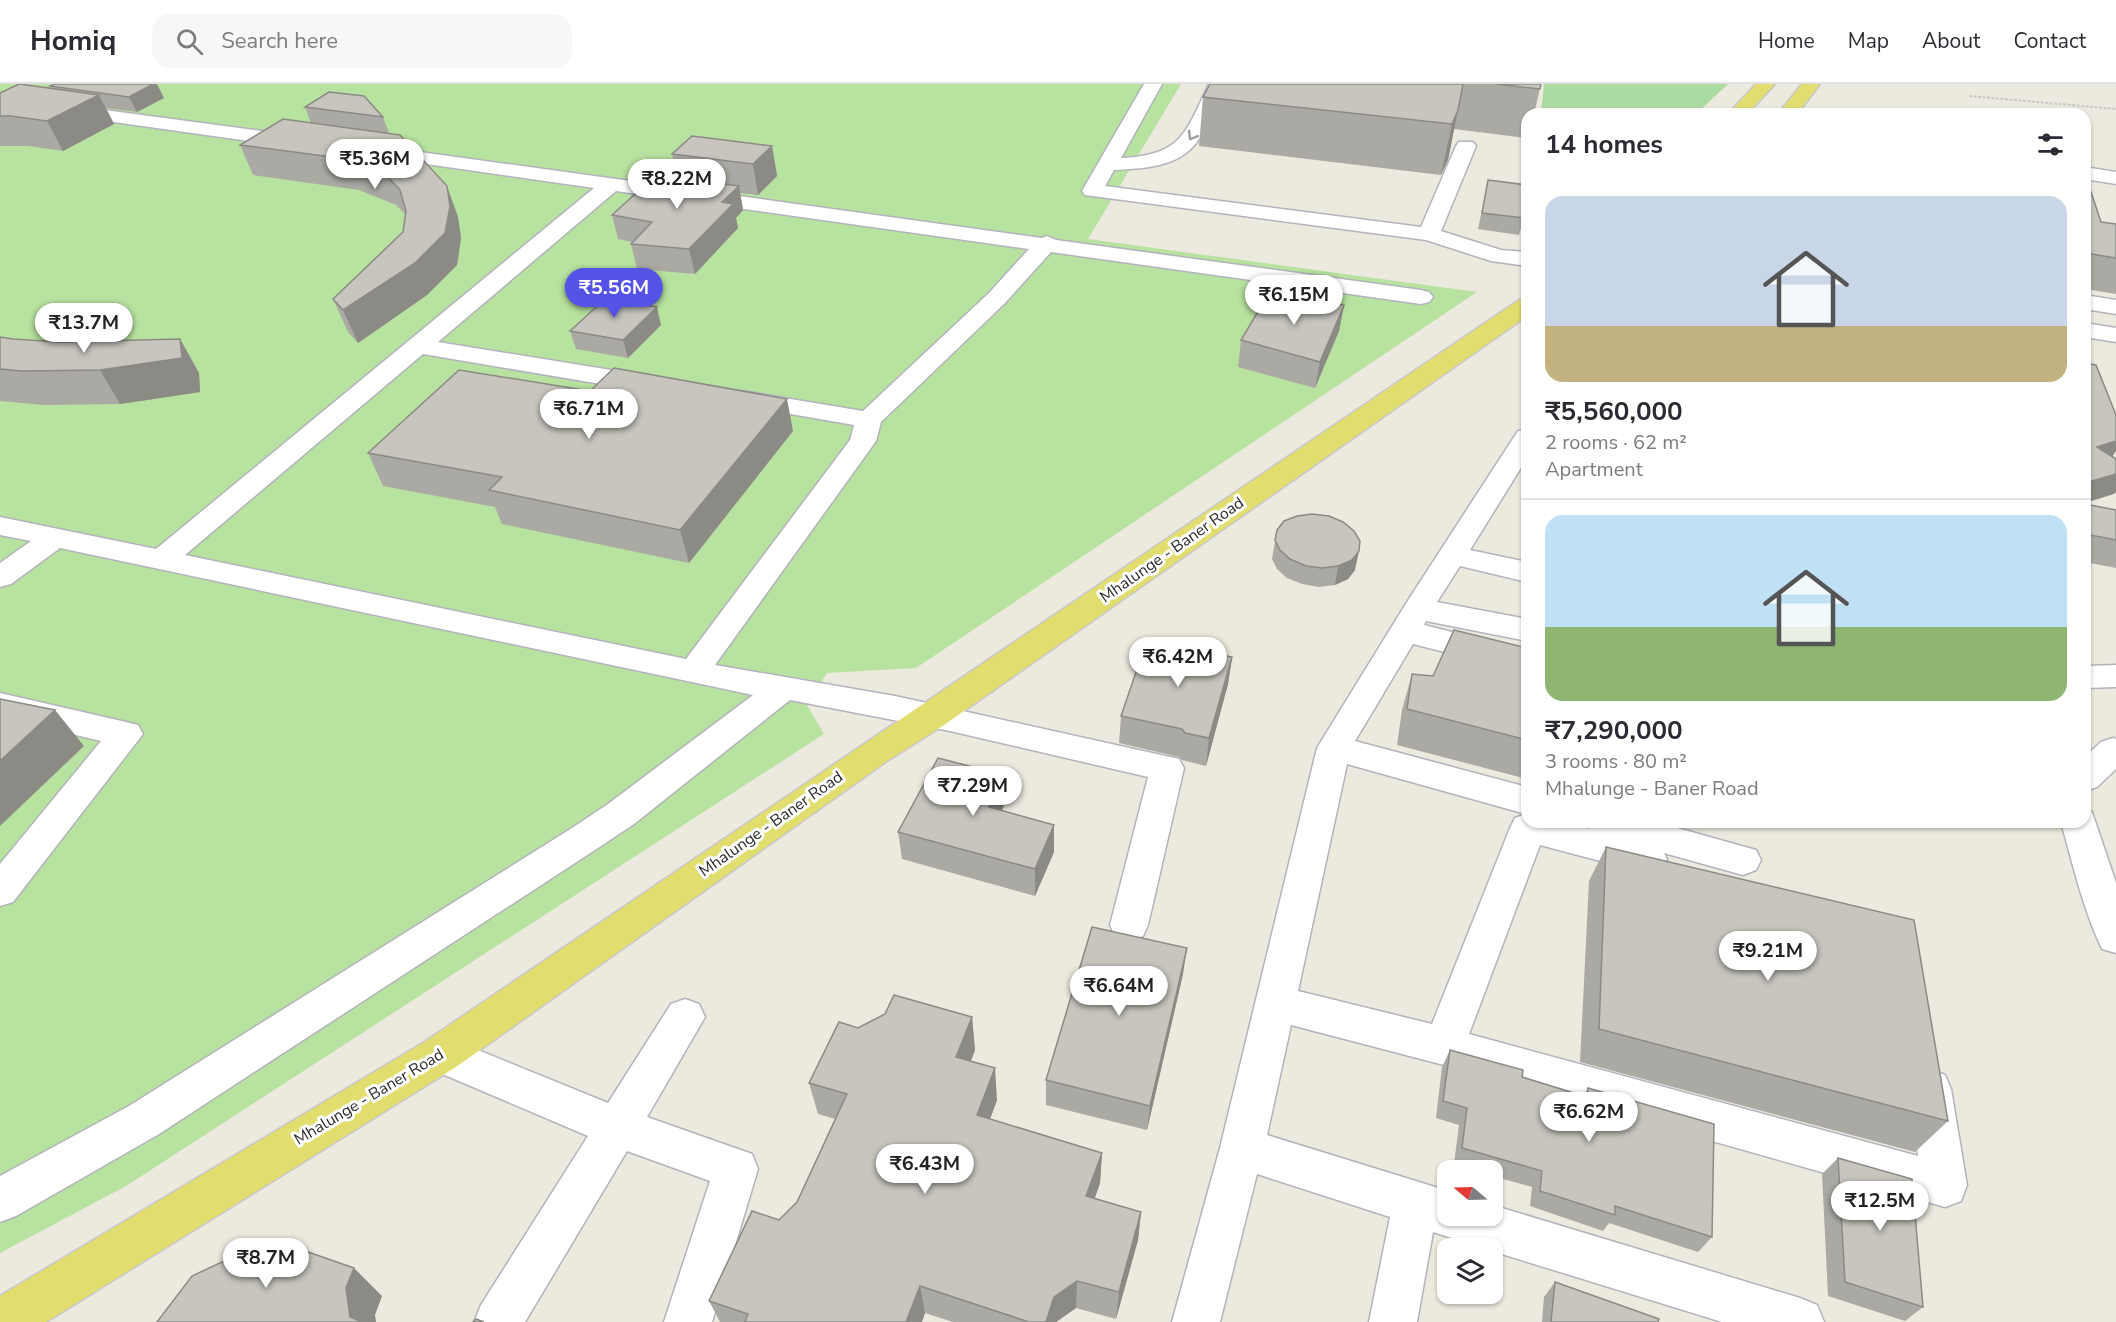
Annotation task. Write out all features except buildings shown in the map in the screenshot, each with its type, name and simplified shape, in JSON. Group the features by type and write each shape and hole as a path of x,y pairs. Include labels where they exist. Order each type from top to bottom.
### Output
{"main road":[{"path":"1743,108 1766,84"},
{"path":"1792,108 1811,84"},
{"name":"Mhalunge - Baner Road","path":"2,1322 441,1054 875,752 932,716 1521,309"}],"street":[{"path":"1153,84 1092,191 1429,234 1499,256 1521,258"},
{"path":"1108,165 1161,161 1174,155 1191,141 1218,84"},
{"path":"0,102 318,144"},
{"path":"1429,234 1466,146"},
{"path":"353,149 1047,243 1421,297"},
{"path":"2091,174 2116,178"},
{"path":"163,559 612,184"},
{"path":"694,671 863,441 868,420 997,298 1047,243"},
{"path":"2091,303 2116,307"},
{"path":"2091,331 2116,335"},
{"path":"419,346 667,387"},
{"path":"715,394 868,420"},
{"path":"1196,1322 1242,1148 1334,748 1521,447"},
{"path":"0,526 731,680 785,687 932,716 1167,768 1129,925"},
{"path":"0,577 55,538"},
{"path":"1453,555 1521,571"},
{"path":"1412,620 1521,629"},
{"path":"1412,620 1521,660"},
{"path":"2091,677 2116,676"},
{"path":"0,1200 144,1120 585,838 621,814 785,687"},
{"path":"0,705 126,734 0,891"},
{"path":"1334,748 1521,799"},
{"path":"2091,770 2105,750"},
{"path":"1444,1046 1528,828 1755,875 1620,828"},
{"path":"2081,828 2107,916 2116,937"},
{"path":"1276,1003 1444,1046 1945,1185 1924,1049"},
{"path":"498,1322 685,1017"},
{"path":"441,1054 617,1127 736,1169 688,1322"},
{"path":"1242,1148 1437,1211"},
{"path":"1392,1322 1437,1213"},
{"path":"1487,1226 1800,1322"}],"path":[{"path":"1969,96 2116,109"}],"green space":[{"path":"0,84 1181,84 1088,239 1477,292 916,668 827,673 807,705 824,734 126,1186 0,1253"},
{"path":"1544,84 1728,84 1702,108 1542,108"}]}
